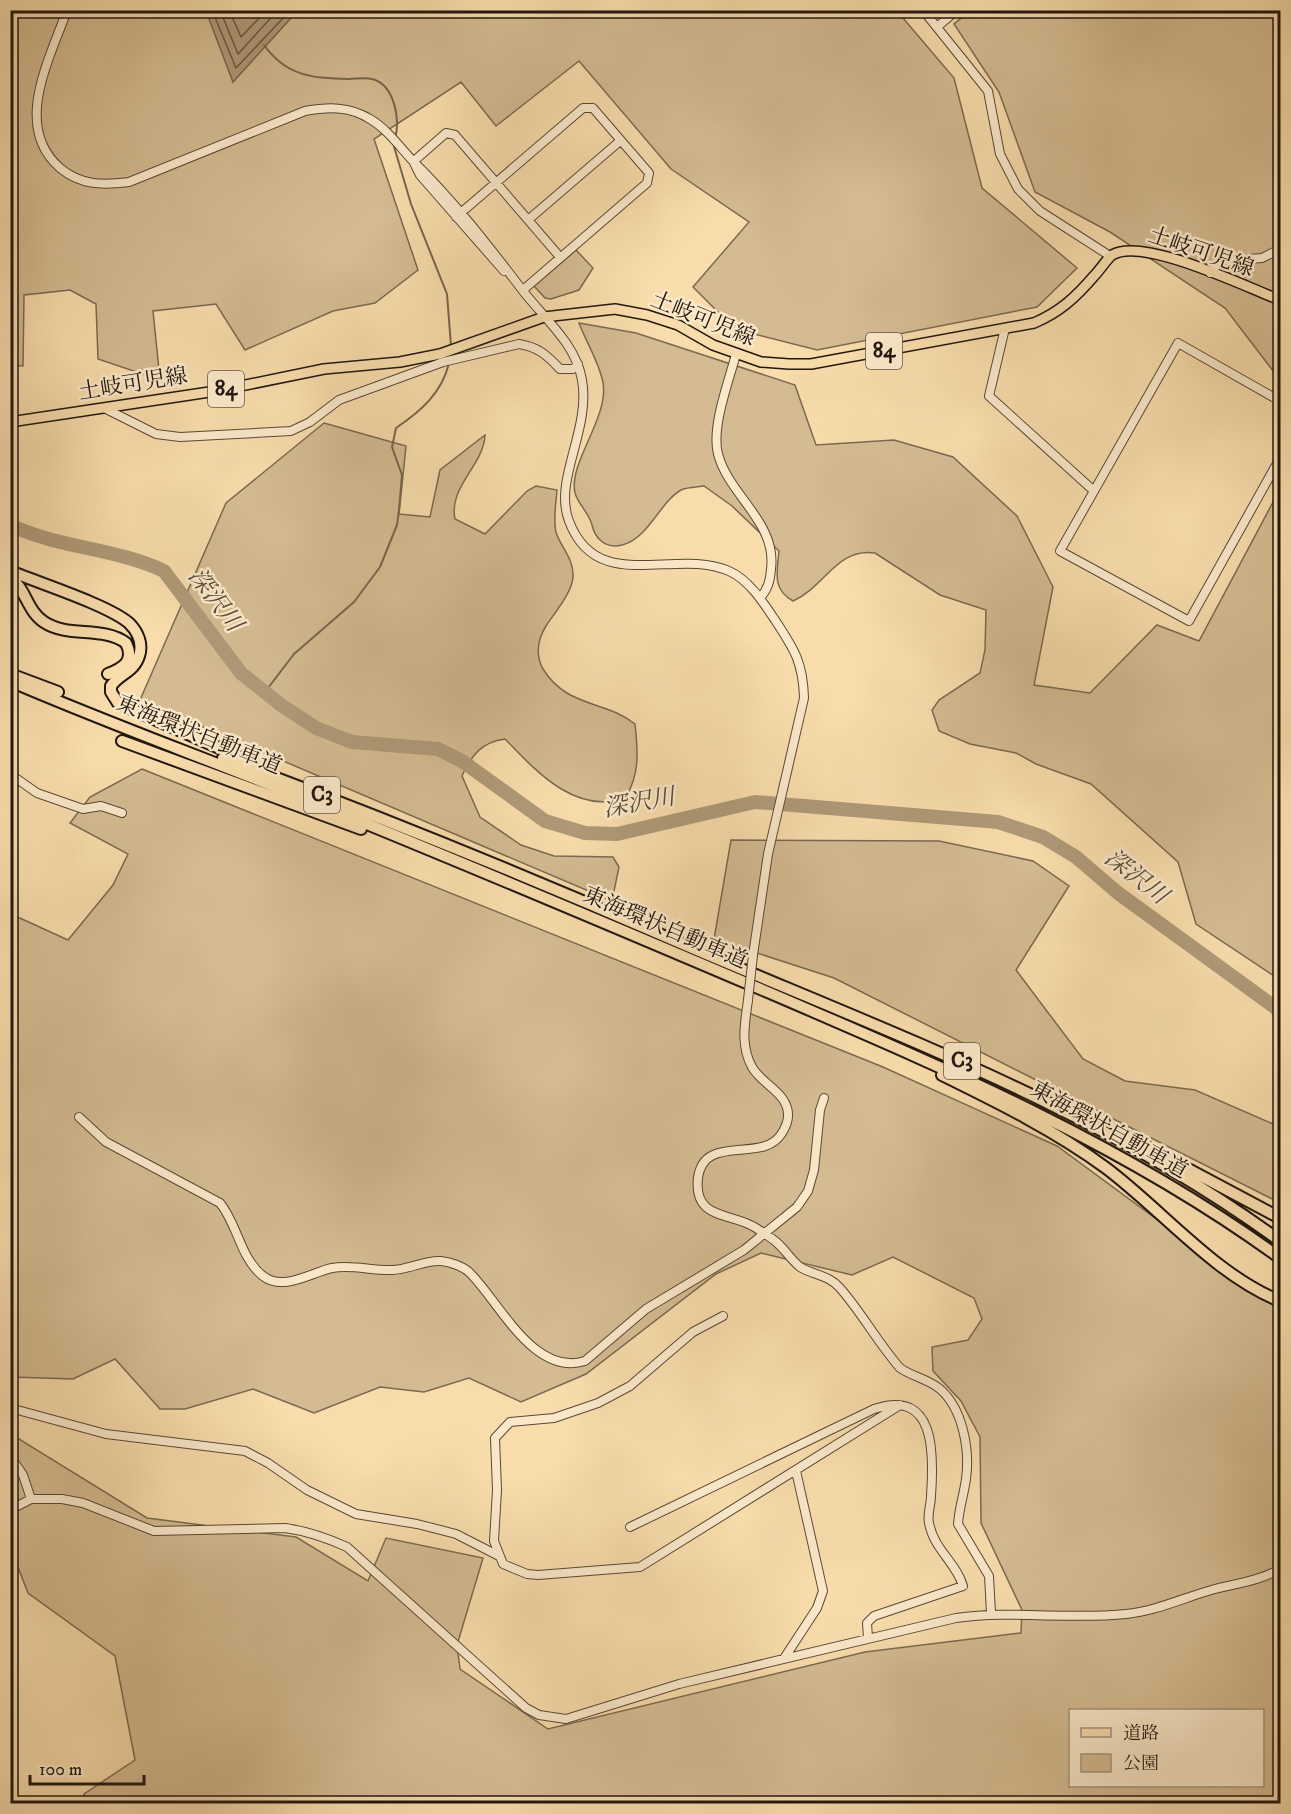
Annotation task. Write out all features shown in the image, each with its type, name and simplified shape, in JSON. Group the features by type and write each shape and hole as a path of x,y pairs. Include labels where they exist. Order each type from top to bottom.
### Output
{"highway":[{"path":"10,571 112,613 133,627 140,641 140,654 130,670 111,686 111,692 118,703 170,724 304,788"},
{"path":"10,577 21,587 31,609 43,622 58,628 114,636 126,643 130,656 127,663 108,674"},
{"name":"東海環状自動車道","path":"10,674 189,746 304,788 788,986 982,1070 1048,1103 1185,1178 1277,1239"},
{"name":"東海環状自動車道","path":"10,681 444,856 994,1091 1083,1136 1198,1202 1278,1257"},
{"path":"122,741 369,832 444,856"},
{"name":"C3","path":"845,1026 1012,1111 1104,1166 1213,1258 1256,1289 1281,1301"},
{"path":"1048,1103 1118,1132 1281,1218"}],"main road":[{"name":"土岐可児線","path":"10,422 216,391 324,369 442,358 465,351 544,317 615,309 647,315 678,326 736,354 761,362 811,364 1034,323 1057,313 1074,298 1110,256 1125,249 1156,253 1281,300"}],"street":[{"path":"67,10 40,90 35,115 38,136 46,152 67,174 85,183 107,185 129,182 290,116 320,108 334,107 372,119 426,171 458,214 565,340 578,364 583,387 584,414 568,471 564,506 578,539 591,553 626,566 693,562 712,565 732,572 760,598 801,663 804,698 768,854 744,1036 747,1056 760,1078 779,1094 787,1107 789,1118 780,1137 770,1146 758,1150 730,1150 717,1153 706,1160 699,1173 697,1186 701,1200 710,1211 753,1226 800,1266 833,1281 900,1368 930,1381 953,1403 960,1418 968,1463 958,1524 989,1576 991,1613"},
{"path":"923,10 988,91 1000,154 1018,189 1040,211 1110,256"},
{"path":"938,27 957,10"},
{"path":"458,214 583,108 593,108 649,173 647,183 523,290"},
{"path":"414,161 446,133 456,135 560,257"},
{"path":"528,220 620,141"},
{"path":"1210,273 1221,261 1262,258 1281,249"},
{"path":"1005,328 989,396 1094,491"},
{"path":"1281,401 1178,343 1060,551 1189,621 1281,458"},
{"path":"465,351 492,352 519,344 541,351 560,369 573,369 578,364"},
{"path":"736,354 718,423 717,453 724,468 764,529 772,551 768,589 760,598"},
{"path":"106,409 156,434 180,437 291,431 310,422 339,400 442,358"},
{"path":"10,774 46,797 83,809 101,806 122,813"},
{"path":"79,1117 106,1142 220,1203 230,1215 246,1255 262,1276 272,1282 297,1280 332,1268 394,1270 431,1262 447,1262 471,1274 511,1323 548,1360 576,1364 585,1362 646,1309 704,1272 729,1260 797,1207 808,1191 814,1170 820,1110 824,1098"},
{"path":"723,1316 693,1332 630,1386 598,1403 554,1418 510,1422 499,1431 495,1438 497,1490 494,1541 497,1555 503,1564 538,1575 640,1567 900,1405"},
{"path":"630,1527 874,1409 886,1405 900,1405 917,1412 928,1428 932,1498 928,1521 934,1542 959,1572 963,1586 874,1616 867,1623 868,1638"},
{"path":"10,1408 106,1434 245,1451 268,1463 307,1490 356,1514 417,1524 456,1534 497,1555"},
{"path":"10,1456 23,1475 31,1499"},
{"path":"785,1657 817,1608 823,1591 796,1471"},
{"path":"10,1510 31,1499 63,1499 83,1503 154,1531 285,1528 301,1530 335,1541 347,1547 526,1708 551,1718 566,1719 679,1684 956,1618 991,1613 1124,1614 1147,1611 1215,1589 1253,1582 1281,1569"}],"green space":[{"path":"971,10 1280,11 1280,380 1225,308 1110,232 1035,192 999,92 954,24"},
{"path":"10,11 897,11 954,78 982,188 1077,268 1037,307 817,350 735,329 693,287 749,222 671,169 579,61 496,126 461,82 374,139 418,270 375,303 333,311 245,350 216,304 153,311 160,380 98,359 96,304 70,290 24,295 23,366 11,365"},
{"path":"576,250 593,268 579,290 551,299 545,298 534,286"},
{"path":"579,323 636,333 795,385 816,445 894,440 953,457 1017,516 1053,587 1034,685 1090,693 1157,625 1199,641 1280,489 1280,980 1196,924 1178,862 1091,784 1036,764 1016,753 970,744 939,731 932,710 939,700 980,673 985,650 986,610 940,595 875,553 851,556 804,595 793,601 782,591 777,580 779,551 732,506 704,486 681,490 647,528 631,541 616,546 602,542 593,530 591,521 575,493 574,481 577,468 595,425 603,397 603,383 599,368"},
{"path":"324,423 406,446 399,514 430,517 440,470 485,435 479,456 457,497 454,507 455,519 485,534 527,491 536,486 557,490 555,527 571,563 573,574 567,594 543,631 538,647 539,658 543,669 563,691 623,716 635,724 636,772 625,799 606,802 589,800 558,787 543,776 505,739 489,743 478,751 462,776 480,817 521,845 554,856 613,857 619,867 612,901 140,700 226,503"},
{"path":"142,769 883,1067 1057,1146 1280,1310 1280,1803 83,1803 84,1794 135,1760 115,1656 28,1593 11,1549 11,1434 147,1518 296,1537 368,1581 386,1538 483,1558 457,1645 460,1669 548,1729 865,1652 1021,1633 1022,1610 981,1523 980,1437 961,1401 933,1371 932,1347 968,1340 982,1319 974,1298 893,1257 852,1275 761,1253 716,1274 586,1374 521,1402 469,1378 424,1392 380,1387 314,1413 253,1389 185,1409 160,1409 115,1359 73,1379 11,1377 11,914 68,940 113,885 128,854 70,823 90,797"},
{"path":"731,840 939,841 1033,861 1069,886 1016,970 1083,1059 1125,1081 1195,1090 1280,1127 1280,1203 834,978 714,939"}],"water":[{"path":"206,11 290,11 293,16 233,82"}],"waterway":[{"path":"264,45 282,64 302,74 324,78 369,78 380,82 391,95 394,104 397,122 395,138"},
{"path":"393,143 411,204 447,294 451,346"},
{"path":"265,692 294,654 354,602 380,567 397,525 399,510 402,475 392,447 396,428 414,415 436,392 449,363"},
{"name":"深沢川","path":"10,525 48,539 126,557 164,571 241,673 281,705 316,728 352,742 438,749 462,761 545,821 585,833 617,834 755,802 998,822 1043,837 1076,857 1118,893 1280,1011"}]}
